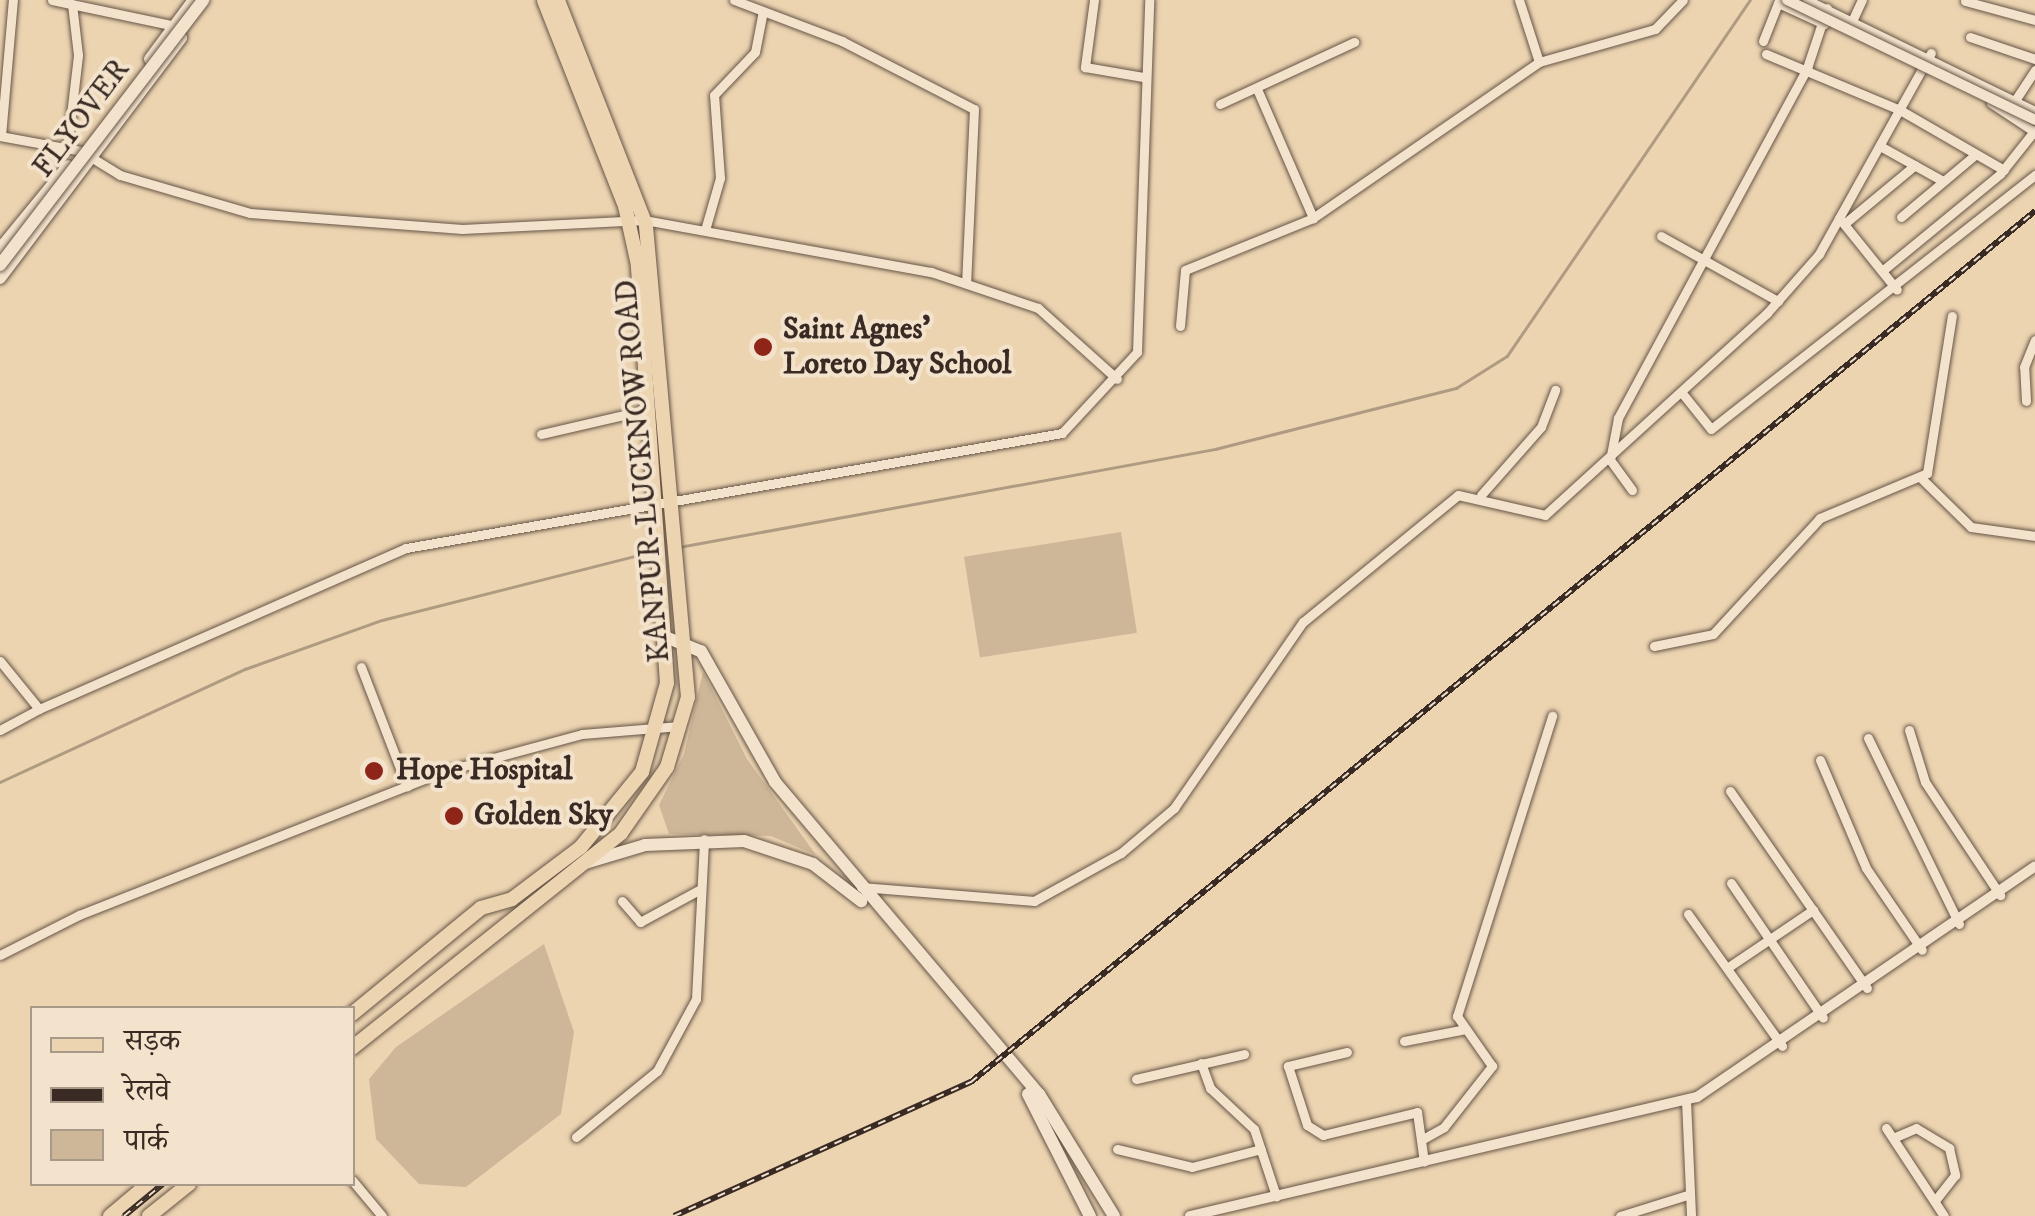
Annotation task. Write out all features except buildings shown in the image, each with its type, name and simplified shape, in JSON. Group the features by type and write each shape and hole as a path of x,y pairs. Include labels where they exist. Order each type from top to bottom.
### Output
{"main road":[{"path":"181,28 194,0"},
{"path":"0,249 206,0"},
{"name":"FLYOVER","path":"0,266 206,0"},
{"name":"KANPUR-LUCKNOW ROAD","path":"544,0 586,88"},
{"name":"KANPUR-LUCKNOW ROAD","path":"355,1046 585,863 648,798 682,726 688,645 676,502 637,220 586,88 558,0"},
{"path":"0,278 80,152"},
{"name":"KANPUR-LUCKNOW ROAD","path":"355,1012 482,908 500,903 610,816 642,772 658,726 668,638 648,409 637,220"},
{"path":"668,638 702,651 775,782 858,887 1039,1094 1114,1216"},
{"path":"585,863 704,839 776,849 856,896 1034,1102 1090,1216"},
{"path":"500,903 511,920"},
{"path":"110,1216 146,1186"},
{"path":"149,1216 186,1186"}],"street":[{"path":"13,0 1,136 80,152 170,193 303,220 462,229 637,220 966,282 1038,308 1117,379"},
{"path":"52,0 181,28"},
{"path":"734,0 762,15 842,42 974,109 966,282"},
{"path":"1094,0 1084,67 1143,77"},
{"path":"0,730 406,548 1062,433 1117,379 1137,352 1148,0"},
{"path":"1519,0 1539,62"},
{"path":"1180,326 1185,270 1312,218 1539,62 1656,29 1683,0"},
{"path":"1788,0 2035,120"},
{"path":"1853,19 1862,0"},
{"path":"1812,1 1930,53 2035,111"},
{"path":"1965,1 2035,20"},
{"path":"1763,41 1778,3 1923,66 2035,131 2004,170 1882,271"},
{"path":"72,4 78,55 80,152"},
{"path":"1632,490 1610,460 1618,418 1699,258 1806,71 1827,8"},
{"path":"705,230 720,178 714,95 755,52 762,15"},
{"path":"1970,37 2035,60"},
{"path":"1220,104 1354,42"},
{"path":"858,887 994,902 1034,901 1075,885 1174,808 1303,622 1470,491 1545,515 1610,460 1778,301 1841,221 1930,53"},
{"path":"1766,54 1900,110 2004,170"},
{"path":"2007,114 2035,70"},
{"path":"1257,90 1312,218"},
{"path":"1880,146 1943,180"},
{"path":"1901,217 1975,155"},
{"path":"1841,221 1915,165"},
{"path":"1682,393 1711,430 1897,290 2035,175"},
{"path":"1841,221 1897,290"},
{"path":"1661,236 1778,301"},
{"path":"1921,478 1952,316"},
{"path":"2026,400 2035,340"},
{"path":"1481,495 1542,427 1555,390"},
{"path":"541,434 648,409"},
{"path":"1921,478 1971,527 2035,536"},
{"path":"1654,646 1714,634 1820,518 1921,478"},
{"path":"0,661 40,709"},
{"path":"362,667 407,786"},
{"path":"1421,1140 1492,1066 1457,1016 1552,716"},
{"path":"0,955 407,786 582,734 682,726"},
{"path":"1909,730 1926,782 2000,895"},
{"path":"1868,738 1959,924"},
{"path":"1820,760 1866,868 1922,950"},
{"path":"1730,790 1867,988"},
{"path":"576,1137 658,1071 681,1032 702,963 699,890 704,839"},
{"path":"1190,1216 1686,1100 1782,1046 2000,895 2035,866"},
{"path":"1731,883 1823,1018"},
{"path":"622,901 640,922 699,890"},
{"path":"1727,968 1813,910"},
{"path":"1688,914 1782,1046"},
{"path":"1404,1041 1466,1029"},
{"path":"1347,1052 1288,1066 1308,1125 1322,1135 1417,1112 1424,1162"},
{"path":"1136,1080 1244,1054"},
{"path":"1201,1063 1261,1149 1276,1196"},
{"path":"1686,1100 1691,1216"},
{"path":"1886,1128 1944,1216"},
{"path":"1893,1138 1916,1128 1949,1148 1955,1175 1935,1201"},
{"path":"1117,1149 1192,1167 1261,1149"},
{"path":"355,1184 382,1216"},
{"path":"1620,1216 1690,1194"}],"green space":[{"path":"1121,532 1137,633 980,658 964,557"},
{"path":"703,672 747,759 816,855 771,836 669,834 659,805 684,754"},
{"path":"544,944 574,1032 561,1114 466,1187 419,1184 376,1139 369,1079 396,1047"}],"waterway":[{"path":"679,547 1215,449 1456,388 1507,356 1750,0"},
{"path":"0,782 245,669 382,620 651,552"}],"railway":[{"path":"674,1216 971,1082 2035,211"},
{"path":"124,1216 161,1186"}],"place":[{"name":"Saint Agnes' Loreto Day School","path":"763,347"},
{"name":"Hope Hospital","path":"374,771"},
{"name":"Golden Sky","path":"454,816"}]}
